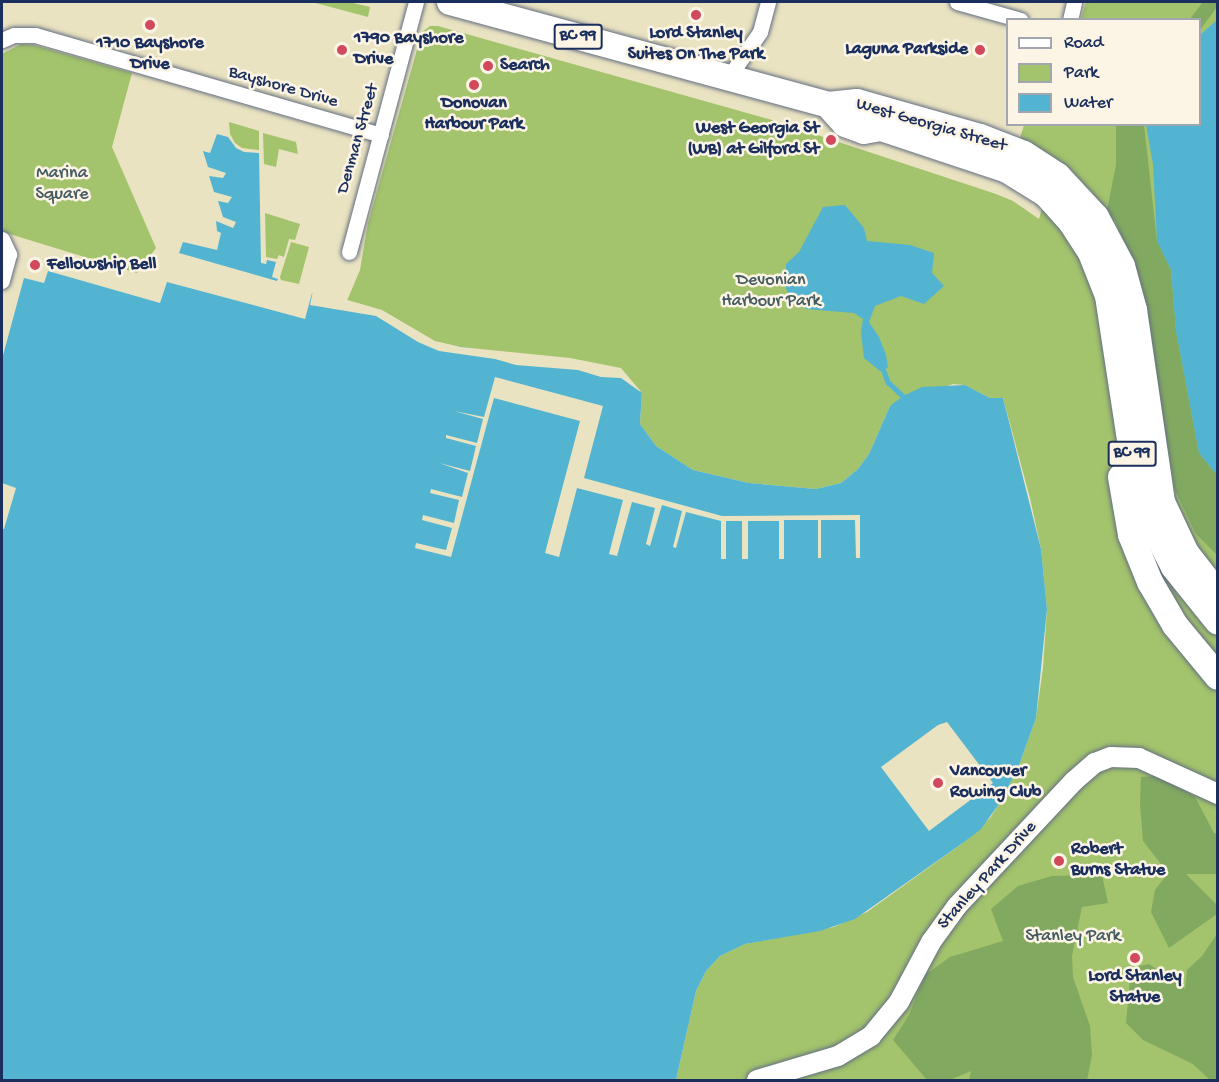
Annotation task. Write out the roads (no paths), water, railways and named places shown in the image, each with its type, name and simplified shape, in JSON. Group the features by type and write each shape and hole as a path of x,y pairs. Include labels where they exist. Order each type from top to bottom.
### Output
{"highway":[{"name":"West Georgia Street","path":"450,2 828,105 857,102 989,140 1042,183"},
{"name":"West Georgia Street","path":"828,105 845,124 864,131 882,128 1042,183"},
{"path":"864,131 884,144 1004,185 1042,183"},
{"name":"BC 99","path":"1042,183 1084,202 1110,240 1122,266 1132,301 1160,494 1168,519 1186,553 1218,594"},
{"name":"BC 99","path":"1042,183 1071,222 1094,277 1110,305 1131,453 1141,500 1168,559 1218,622"},
{"path":"1094,277 1131,535 1145,571 1164,609 1218,677"},
{"path":"1155,458 1184,525 1203,552 1218,566"}],"street":[{"name":"Denman Street","path":"349,252 416,2"},
{"path":"728,78 760,32 768,2"},
{"path":"957,2 1014,18"},
{"path":"1070,18 1074,2"},
{"name":"Bayshore Drive","path":"2,40 14,35 35,35 381,135"},
{"path":"2,239 9,254 2,281"},
{"name":"Stanley Park Drive","path":"757,1080 838,1056 871,1035 899,1002 931,942 957,906 1074,781 1095,763 1111,757 1139,758 1218,794"}],"water":[{"path":"1217,20 1217,475 1199,453 1176,331 1171,270 1157,241 1153,164 1146,126 1201,126 1201,34"},
{"path":"217,134 228,137 236,148 244,152 259,153 261,263 266,264 267,260 276,262 272,277 278,279 277,281 179,253 183,242 217,250 221,233 217,231 216,221 233,228 236,222 223,217 218,201 228,203 232,197 214,192 209,176 223,178 226,173 208,167 203,151 210,153"},
{"path":"845,205 864,228 867,241 910,245 934,253 932,273 944,286 924,304 901,296 875,306 869,322 879,337 886,355 888,367 884,371 880,371 864,358 861,332 863,319 854,313 806,309 790,299 786,288 786,264 799,252 823,207"},
{"path":"48,271 160,303 167,282 305,319 312,293 381,312 435,343 608,368 642,392 640,424 656,446 693,470 749,483 816,489 841,483 858,469 869,454 890,406 903,396 922,387 965,385 990,398 1003,398 1041,549 1047,609 1036,718 1018,768 999,804 981,829 855,919 820,931 745,944 720,956 706,971 696,991 676,1080 2,1080 2,359 24,278 44,283"}],"waterway":[{"path":"884,371 888,382 903,396"}],"place":[{"name":"Lord Stanley Suites On The Park","path":"696,15"},
{"name":"1710 Bayshore Drive","path":"150,25"},
{"name":"1790 Bayshore Drive","path":"342,50"},
{"name":"Laguna Parkside","path":"980,50"},
{"name":"Search","path":"488,66"},
{"name":"Donovan Harbour Park","path":"474,85"},
{"name":"West Georgia St (WB) at Gilford St","path":"831,140"},
{"name":"Fellowship Bell","path":"35,265"},
{"name":"Vancouver Rowing Club","path":"938,783"},
{"name":"Robert Burns Statue","path":"1059,861"},
{"name":"Lord Stanley Statue","path":"1135,958"}],"park label":[{"name":"Marina Square","path":"62,186"},
{"name":"Devonian Harbour Park","path":"771,292"},
{"name":"Stanley Park","path":"1073,937"}]}
